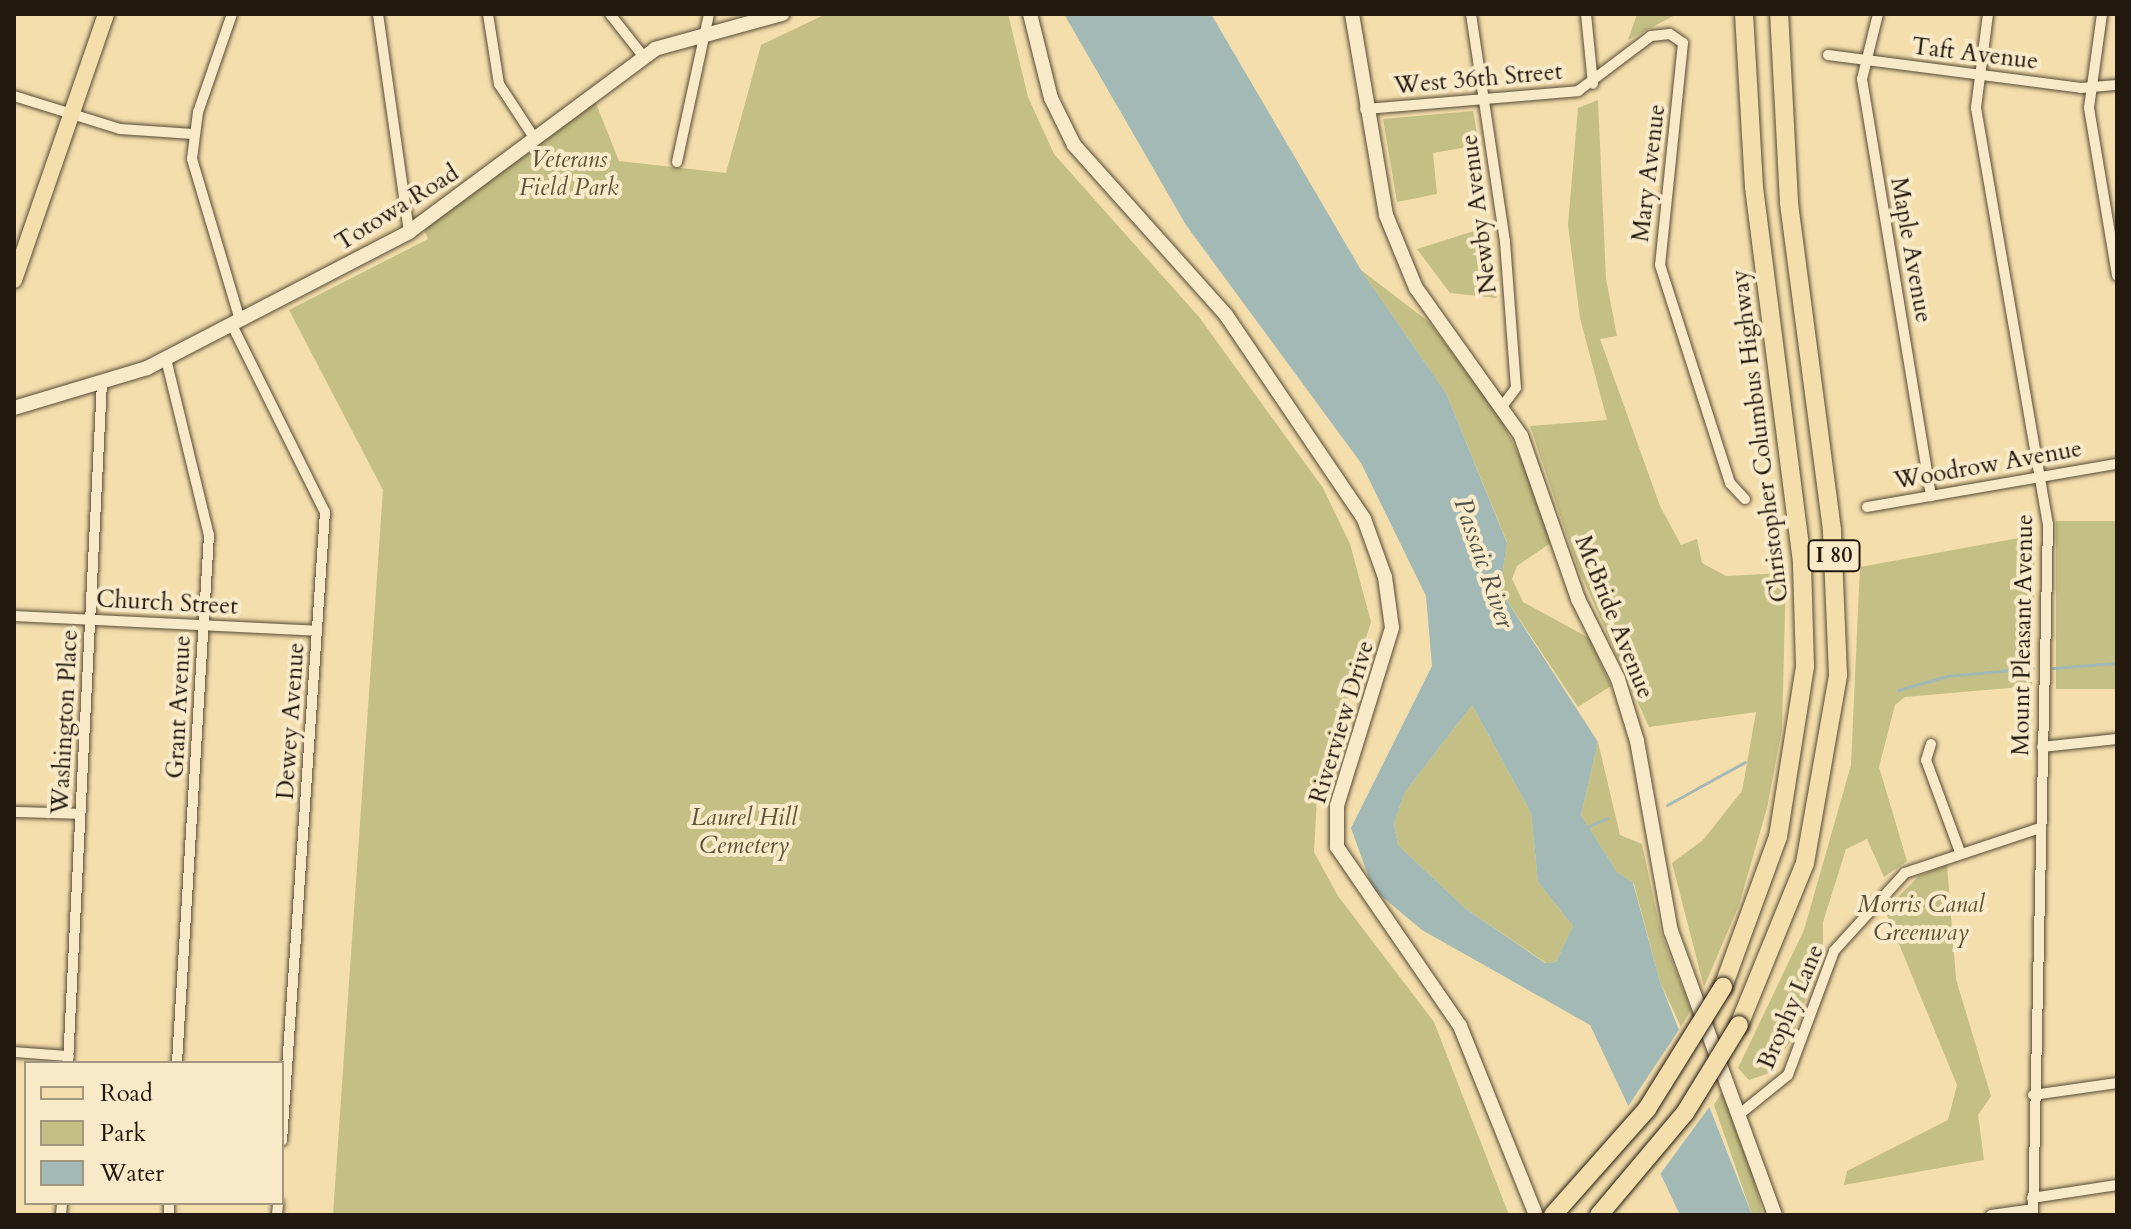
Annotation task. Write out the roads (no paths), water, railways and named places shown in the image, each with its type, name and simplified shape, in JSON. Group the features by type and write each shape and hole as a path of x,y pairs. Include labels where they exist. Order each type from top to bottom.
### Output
{"highway":[{"name":"Christopher Columbus Highway","path":"1553,1215 1647,1109 1723,987 1778,837 1805,655 1799,528 1754,187 1744,14"},
{"name":"I 80","path":"1599,1215 1671,1132 1739,1025 1805,863 1838,675 1833,542 1790,215 1779,14"}],"main road":[{"path":"14,280 105,14"},
{"name":"Totowa Road","path":"14,408 102,383 166,359 409,232 643,56 706,31 782,14"},
{"name":"Riverview Drive","path":"1030,14 1051,98 1074,145 1226,315 1364,519 1385,577 1392,628 1337,806 1337,847 1460,1026 1536,1215"},
{"name":"McBride Avenue","path":"1352,14 1383,207 1407,271 1503,405 1627,702 1667,919 1741,1113 1775,1215"}],"street":[{"name":"Dewey Avenue","path":"232,14 193,134 193,174 236,323 324,505 284,1112"},
{"path":"378,14 409,232"},
{"path":"488,14 499,84 535,139"},
{"path":"610,14 643,56"},
{"path":"677,162 709,14"},
{"name":"Newby Avenue","path":"1471,14 1502,211 1516,388 1503,405"},
{"path":"1586,14 1593,84"},
{"name":"Maple Avenue","path":"1878,14 1864,93 1931,496"},
{"name":"Mount Pleasant Avenue","path":"1988,14 1977,76 1976,108 2048,534 2033,1095 2033,1207"},
{"path":"2102,14 2090,116 2117,276"},
{"name":"Mary Avenue","path":"1593,84 1651,36 1670,34 1683,43 1660,265 1725,470 1745,499"},
{"name":"Taft Avenue","path":"1828,55 2092,88 2117,85"},
{"name":"West 36th Street","path":"1365,109 1484,99 1593,84"},
{"path":"14,96 129,131 193,134"},
{"name":"Grant Avenue","path":"166,359 209,524 177,1061"},
{"name":"Washington Place","path":"68,1059 102,383"},
{"name":"Woodrow Avenue","path":"1867,507 2117,464"},
{"name":"Church Street","path":"14,616 317,631"},
{"path":"2042,747 2117,739"},
{"path":"1931,744 1926,760 1960,852"},
{"path":"14,812 80,814"},
{"name":"Brophy Lane","path":"1741,1113 1788,1075 1822,975 1847,935 1905,873 1960,852 2040,828"},
{"path":"14,1052 68,1059"},
{"path":"2033,1095 2117,1083"},
{"path":"1991,1215 2117,1185"}],"water":[{"name":"Passaic River","path":"1064,14 1211,14 1361,270 1446,393 1507,543 1500,590 1598,742 1581,815 1617,872 1633,883 1660,982 1752,1215 1680,1215 1590,1025 1422,930 1373,889 1351,828 1432,666 1426,596 1361,463 1186,225","holes":["1472,705 1531,813 1538,882 1573,926 1556,962 1545,963 1466,909 1398,845 1394,823 1405,792"]}],"waterway":[{"path":"2053,668 2117,663"},
{"path":"1898,690 1947,676 2033,668"},
{"path":"1667,805 1745,762"},
{"path":"1587,827 1607,818"}],"park label":[{"name":"Veterans Field Park","path":"569,174"},
{"name":"Laurel Hill Cemetery","path":"744,832"},
{"name":"Morris Canal Greenway","path":"1921,919"}]}
